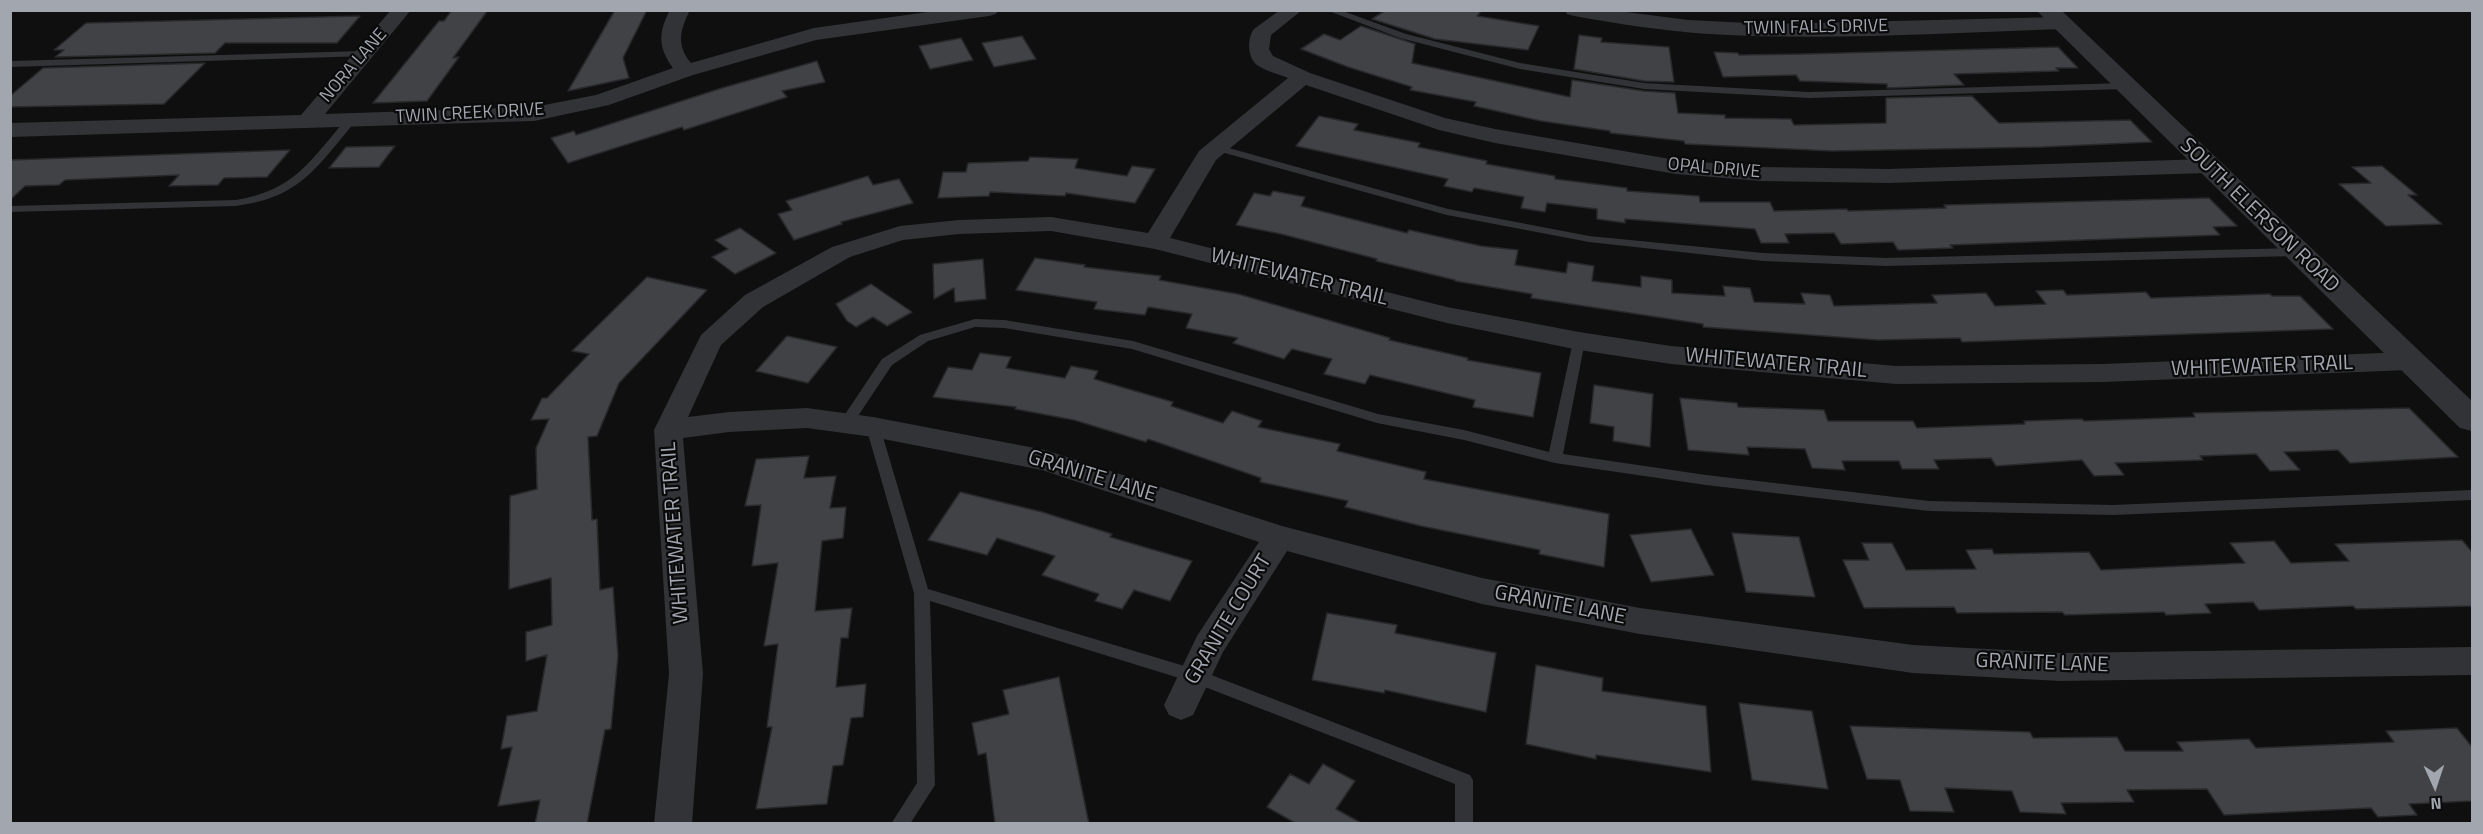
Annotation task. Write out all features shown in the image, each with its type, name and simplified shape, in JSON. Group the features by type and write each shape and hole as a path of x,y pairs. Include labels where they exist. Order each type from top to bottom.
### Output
{"street":[{"name":"NORA LANE","path":"307,121 402,10"},
{"path":"680,10 670,29 671,53 686,71"},
{"name":"TWIN CREEK DRIVE","path":"10,130 534,114 600,100 686,71 814,34 989,10"},
{"name":"OPAL DRIVE","path":"1293,10 1261,33 1259,48 1264,60 1303,77 1439,123 1495,136 1676,167 1762,174 1888,176 2207,166"},
{"name":"TWIN FALLS DRIVE","path":"1574,10 1637,22 1737,29 1796,30 2054,17"},
{"name":"SOUTH ELERSON ROAD","path":"2054,17 2472,420"},
{"path":"1155,242 1207,156 1303,77"},
{"name":"WHITEWATER TRAIL","path":"673,824 686,674 668,430 710,341 754,301 841,252 900,233 959,226 1050,224 1155,242 1447,315 1578,341 1671,355 1896,375 2103,373 2409,361"},
{"name":"GRANITE LANE","path":"668,430 729,422 807,418 860,424 1045,460 1279,537 1482,591 1640,621 1913,659 2060,667 2472,661"},
{"name":"GRANITE COURT","path":"1188,690 1209,646 1279,537"}],"lane":[{"path":"1330,10 1403,36 1520,66 1644,86 1809,94 2125,86"},
{"path":"10,64 364,54"},
{"path":"10,209 236,203 262,200 295,184 351,120"},
{"path":"1218,148 1447,212 1589,239 1763,257 1886,262 2296,252"},
{"path":"900,824 926,785 922,593 860,424 887,362 924,338 975,323 1004,324 1132,345 1377,418 1464,435 1555,458 1706,480 1929,506 2113,510 2472,495"},
{"path":"1555,458 1578,341"},
{"path":"922,593 1188,690 1464,780 1464,824"}],"building":[{"path":"452,10 488,10 453,58 459,57 427,101 373,103 439,21 444,21"},
{"path":"615,10 647,10 623,58 629,78 568,91"},
{"path":"1386,10 1482,10 1477,16 1539,26 1528,50 1435,39 1372,19"},
{"path":"360,16 337,43 225,43 215,53 55,57 64,50 54,50 86,23"},
{"path":"1361,26 1415,44 1412,63 1570,97 1572,80 1644,91 1675,93 1678,113 1725,115 1725,118 1791,119 1794,125 1886,123 1886,98 1972,96 1999,123 2130,120 2152,142 2042,147 1832,151 1685,144 1684,141 1610,133 1610,131 1541,121 1474,106 1476,102 1410,90 1412,87 1348,67 1301,49 1324,34 1340,40"},
{"path":"1579,35 1602,38 1601,42 1669,47 1674,82 1644,81 1574,69"},
{"path":"1022,36 1036,59 994,67 982,43"},
{"path":"961,38 973,60 930,69 919,46"},
{"path":"2058,47 2078,68 2056,68 2059,71 1954,74 1964,85 1887,88 1887,84 1800,81 1796,75 1723,77 1714,52 1738,53 1739,55"},
{"path":"817,61 825,82 782,91 787,97 684,130 682,127 568,163 551,138 574,131 576,135 722,88"},
{"path":"205,63 164,104 10,107 10,96 43,68"},
{"path":"1319,116 1358,124 1354,130 1420,143 1418,147 1487,161 1486,164 1555,176 1555,179 1627,188 1627,191 1699,196 1700,202 1770,202 1774,211 1847,209 1848,211 1946,208 1944,205 2209,198 2237,226 2213,227 2220,235 1950,245 1953,248 1898,250 1893,242 1841,244 1834,233 1785,234 1789,243 1761,243 1755,229 1625,219 1625,223 1597,219 1597,209 1547,203 1545,212 1521,208 1524,197 1474,188 1472,192 1444,186 1448,179 1296,146"},
{"path":"395,146 379,167 329,168 346,147"},
{"path":"290,150 267,177 224,178 218,185 169,186 179,175 65,180 59,185 25,186 10,200 10,160"},
{"path":"1030,157 1078,159 1075,168 1127,176 1132,166 1155,169 1135,203 1066,193 1065,196 990,192 989,196 938,198 943,172 966,172 968,163 1028,161"},
{"path":"2382,166 2417,195 2408,195 2442,224 2386,226 2339,184 2371,183 2352,167"},
{"path":"868,176 873,185 899,179 913,203 841,222 842,224 794,240 778,214 792,210 786,201"},
{"path":"1273,191 1305,197 1301,206 1407,233 1409,230 1481,246 1518,250 1515,265 1566,273 1568,262 1594,266 1592,281 1641,287 1641,276 1672,280 1672,293 1725,296 1723,286 1750,288 1754,302 1805,304 1801,293 1830,295 1834,306 1937,303 1932,295 1986,293 1995,306 2046,304 2036,291 2063,290 2067,295 2146,292 2151,298 2270,294 2272,296 2300,296 2333,329 1962,342 1960,338 1878,340 1703,327 1703,324 1531,298 1532,294 1455,281 1281,234 1236,225 1254,193 1270,196"},
{"path":"740,228 776,253 735,274 712,257 728,249 715,240"},
{"path":"1035,258 1085,265 1084,267 1161,276 1159,280 1238,294 1390,338 1389,340 1468,358 1467,360 1541,373 1533,417 1473,407 1475,400 1370,375 1365,384 1324,374 1332,359 1292,349 1284,359 1233,343 1238,338 1186,328 1192,314 1148,307 1145,315 1094,309 1097,302 1016,290"},
{"path":"983,259 986,299 955,302 954,288 934,299 933,264"},
{"path":"647,277 707,290 619,383 597,436 588,437 592,520 597,519 600,590 613,587 618,656 611,729 605,730 587,824 535,824 540,800 498,806 512,747 501,749 507,716 537,711 547,655 526,661 526,632 552,625 551,578 509,589 510,496 537,489 536,448 549,419 531,420 542,398 547,398 589,354 572,351"},
{"path":"871,284 912,312 887,326 873,317 856,327 847,321 836,304"},
{"path":"787,336 837,347 808,383 756,371"},
{"path":"980,353 1011,357 1006,368 1065,378 1071,366 1098,371 1094,379 1173,402 1171,406 1223,423 1232,411 1262,421 1258,427 1340,444 1337,451 1426,472 1424,479 1609,514 1604,567 1539,554 1540,550 1421,526 1345,507 1348,501 1260,482 1261,478 1148,439 1146,442 1074,420 1015,409 1016,407 933,397 948,367 972,370"},
{"path":"1594,385 1653,394 1650,447 1613,441 1614,427 1590,423"},
{"path":"1680,398 1737,403 1738,407 1824,410 1828,421 1913,421 1917,428 2025,424 2024,421 2195,417 2193,413 2409,408 2458,457 2350,463 2338,450 2284,452 2300,470 2270,471 2256,454 2200,456 2203,460 2115,463 2124,475 2094,476 2082,460 1996,466 1991,458 1934,460 1939,469 1902,469 1899,461 1842,461 1845,470 1812,468 1805,449 1747,447 1749,455 1688,450"},
{"path":"809,456 804,478 836,476 830,508 846,507 843,538 822,541 815,611 852,608 848,638 841,638 836,687 866,684 863,717 851,718 843,765 833,766 827,804 756,809 772,727 767,727 778,644 764,646 778,563 752,566 761,505 745,506 756,459"},
{"path":"960,492 1042,512 1112,534 1110,537 1192,561 1170,601 1134,590 1122,609 1095,601 1099,594 1042,575 1055,556 997,538 987,555 928,540"},
{"path":"1691,529 1714,575 1651,582 1630,535"},
{"path":"1732,533 1799,537 1815,597 1746,592"},
{"path":"2462,540 2472,552 2472,606 2356,609 2353,606 2259,610 2253,602 2205,604 2211,613 2166,615 2164,612 2065,615 2062,612 1957,613 1954,607 1864,608 1843,560 1869,560 1862,543 1892,543 1906,570 1976,569 1966,550 1992,549 1994,554 2089,552 2101,570 2245,563 2230,543 2274,541 2291,563 2349,561 2335,544"},
{"path":"1327,613 1397,625 1395,633 1496,653 1486,712 1385,690 1384,693 1312,680"},
{"path":"1536,665 1603,678 1602,691 1706,706 1711,772 1596,755 1596,759 1526,744"},
{"path":"1059,677 1089,824 995,824 986,753 978,755 972,723 1009,714 1003,690"},
{"path":"1739,703 1812,711 1828,789 1752,780"},
{"path":"1850,726 2030,732 2033,738 2117,737 2125,751 2183,751 2177,742 2249,739 2256,748 2394,742 2386,731 2457,728 2472,747 2472,801 2409,804 2417,815 2378,817 2371,808 2224,815 2207,789 2127,790 2134,802 2061,803 2066,814 2020,812 2012,791 1945,788 1954,812 1910,811 1900,780 1867,779"},
{"path":"1323,764 1355,781 1336,809 1363,824 1297,824 1267,807 1290,774 1309,784"}]}
